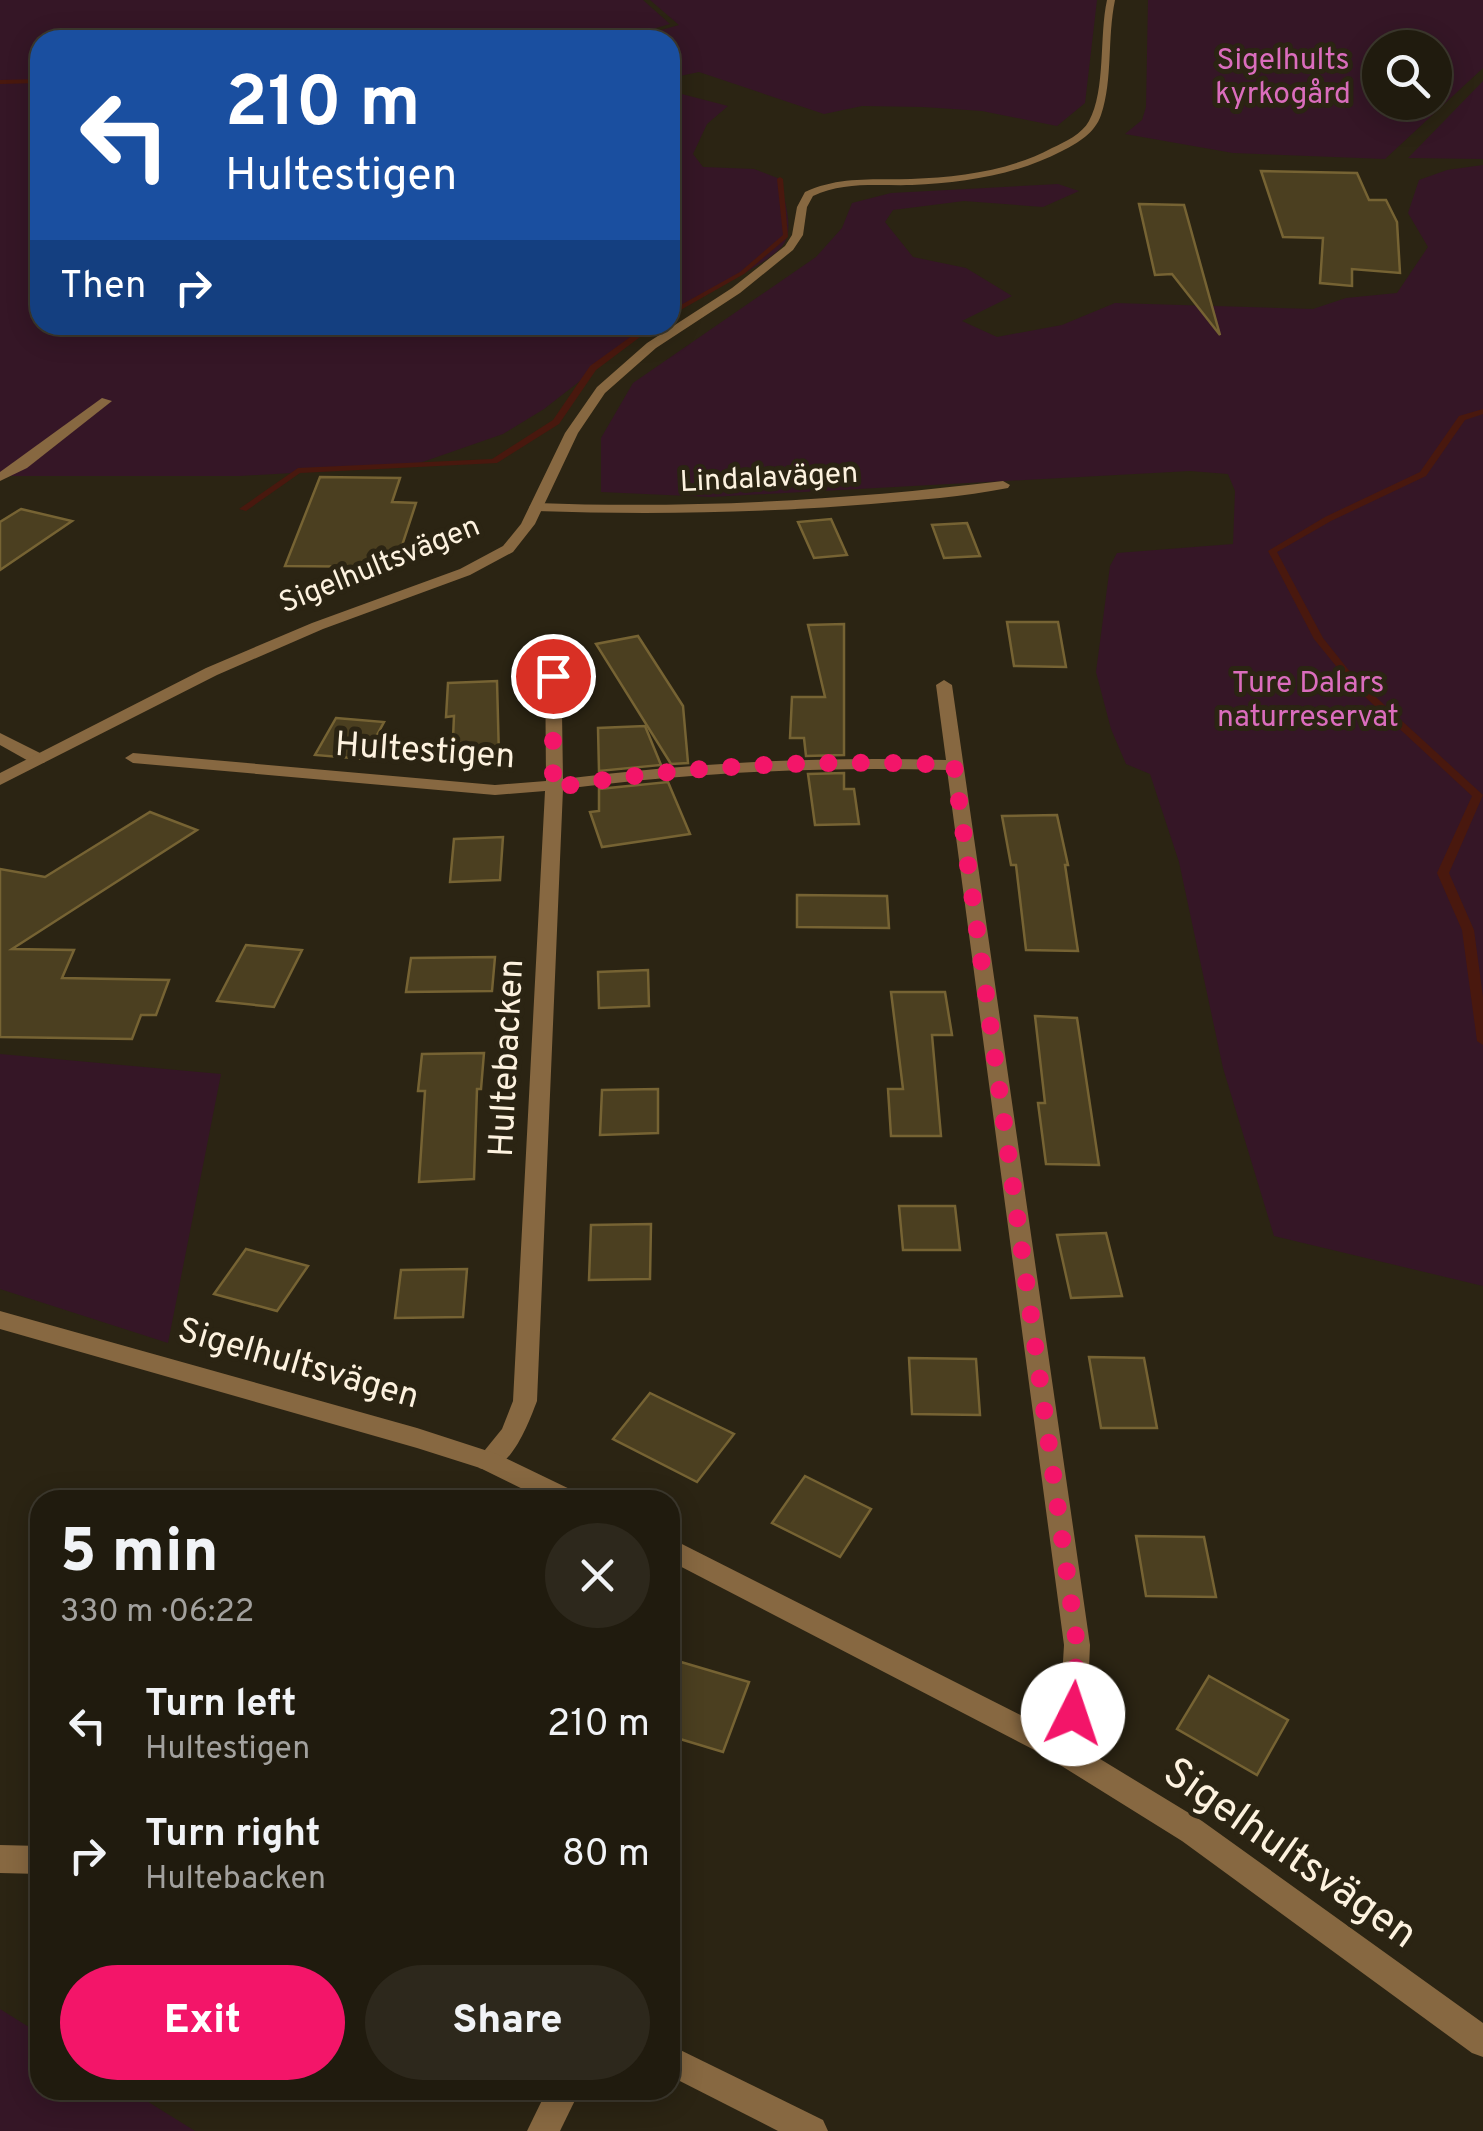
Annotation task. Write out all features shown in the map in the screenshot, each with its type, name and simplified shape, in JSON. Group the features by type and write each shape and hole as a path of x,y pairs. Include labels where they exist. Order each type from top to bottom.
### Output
{"street":[{"name":"Sigelhultsvägen","path":"680,325 760,274 787,250 799,234 800,208 809,194 850,182 934,181 997,171 1042,158 1084,134 1096,116 1103,37 1111,0"},
{"name":"Sigelhultsvägen","path":"0,780 284,640 470,570 520,538 562,446 605,383 663,335"},
{"path":"0,477 22,466 106,401"},
{"name":"Lindalavägen","path":"536,507 778,509 1003,485"},
{"name":"Hultebacken","path":"488,1461 512,1434 525,1401 553,788 553,646"},
{"path":"944,685 1077,1645 1073,1714 1054,1746"},
{"path":"0,738 38,759"},
{"name":"Hultestigen","path":"132,758 495,790 553,788 759,765 954,765"},
{"name":"Sigelhultsvägen","path":"0,1320 488,1461 548,1490"},
{"name":"Sigelhultsvägen","path":"680,1554 1054,1746 1192,1831 1483,2042"},
{"path":"0,1858 30,1860"},
{"path":"680,2065 812,2131"},
{"path":"543,2131 559,2100"}],"green space":[{"path":"0,0 643,0 670,24 649,30 30,30 30,335 639,335 544,409 503,434 411,466 240,476 0,476"},
{"path":"650,0 1097,0 1085,103 1057,126 982,111 923,107 862,106 824,114 699,72 680,76 680,30 661,30 679,25"},
{"name":"Sigelhults kyrkogård","path":"1148,0 1483,0 1483,68 1452,97 1452,30 1362,30 1362,120 1427,120 1385,159 1233,153 1125,134 1142,120 1146,107"},
{"path":"1483,81 1483,159 1408,158 1445,120 1452,120 1452,113"},
{"path":"680,94 728,106 707,124 693,154 703,167 754,169 780,179 787,211 785,242 765,261 680,307"},
{"name":"Ture Dalars naturreservat","path":"1483,165 1483,1286 1274,1236 1223,1068 1179,862 1150,774 1126,764 1111,729 1096,672 1110,566 1117,553 1233,544 1235,491 1228,474 1190,471 711,497 601,492 601,438 633,383 816,257 842,228 852,203 891,193 1058,184 1079,191 1043,207 964,201 893,210 885,222 913,257 966,268 1012,296 962,321 997,337 1062,325 1115,303 1313,309 1346,298 1397,293 1428,247 1408,213 1419,180 1447,170"},
{"path":"0,1054 221,1074 168,1343 0,1289"},
{"path":"0,2009 30,2028 30,2100 145,2100 195,2131 0,2131"}],"building":[{"path":"1261,171 1357,173 1369,200 1386,200 1397,222 1400,273 1352,269 1352,286 1320,283 1323,238 1283,237"},
{"path":"1139,204 1184,205 1220,335 1172,274 1155,275"},
{"path":"320,477 400,478 392,502 416,503 395,567 285,566"},
{"path":"21,509 72,521 0,570 0,522"},
{"path":"831,519 847,555 814,558 798,522"},
{"path":"967,523 980,556 944,558 932,525"},
{"path":"1007,622 1058,622 1066,667 1014,666"},
{"path":"844,624 844,755 806,756 804,738 790,738 792,697 825,697 808,625"},
{"path":"638,636 683,706 688,763 671,764 596,644"},
{"path":"497,681 499,757 452,760 454,716 446,717 448,683"},
{"path":"336,718 384,722 364,759 315,755"},
{"path":"645,726 661,765 599,771 598,728"},
{"path":"844,773 844,789 854,789 859,824 815,825 808,774"},
{"path":"668,782 690,834 602,847 590,812 599,811 599,789"},
{"path":"150,812 197,830 12,949 74,950 62,978 169,980 156,1015 141,1015 132,1039 0,1037 0,869 45,877"},
{"path":"1057,815 1068,865 1078,951 1026,950 1016,865 1011,865 1002,816"},
{"path":"503,837 500,880 450,882 454,839"},
{"path":"797,895 887,896 889,928 797,927"},
{"path":"246,945 302,950 274,1007 217,1001"},
{"path":"495,957 492,991 406,992 411,958"},
{"path":"648,970 649,1006 599,1008 598,972"},
{"path":"891,992 945,992 952,1035 932,1035 941,1136 891,1136 888,1089 903,1089"},
{"path":"1035,1016 1077,1018 1099,1165 1046,1164 1038,1103 1045,1103"},
{"path":"484,1053 481,1089 477,1089 474,1179 419,1182 425,1091 418,1091 422,1054"},
{"path":"658,1089 658,1133 600,1135 602,1090"},
{"path":"899,1206 955,1206 960,1250 903,1250"},
{"path":"651,1224 650,1279 589,1280 591,1225"},
{"path":"1106,1233 1122,1296 1071,1298 1057,1235"},
{"path":"246,1249 308,1266 277,1311 214,1294"},
{"path":"467,1269 463,1317 395,1318 401,1270"},
{"path":"1089,1357 1144,1358 1157,1428 1101,1428"},
{"path":"909,1358 976,1359 980,1415 912,1414"},
{"path":"650,1393 734,1434 697,1482 613,1439"},
{"path":"805,1476 871,1509 840,1557 772,1523"},
{"path":"1136,1536 1204,1537 1216,1597 1146,1596"},
{"path":"680,1665 749,1682 723,1752 680,1739"},
{"path":"1209,1676 1288,1720 1257,1775 1177,1729"}],"waterway":[{"path":"0,82 30,81"},
{"path":"680,308 742,273 786,236 780,179"},
{"path":"243,509 298,471 494,461 556,422 593,368 638,335"},
{"path":"1483,411 1462,418 1423,474 1328,519 1272,551 1319,639 1352,680 1478,795 1443,873 1468,930 1483,1041"}],"route":[{"path":"553,676 553,788 759,765 954,765 1077,1645 1073,1714"}]}
